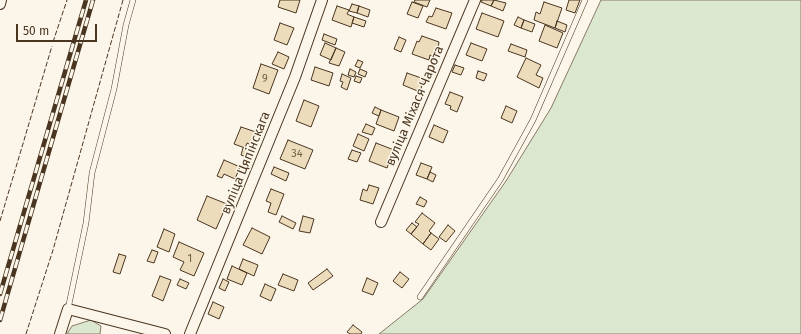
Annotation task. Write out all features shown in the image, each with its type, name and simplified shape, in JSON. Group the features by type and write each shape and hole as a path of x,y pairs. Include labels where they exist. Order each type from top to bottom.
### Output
{"street":[{"path":"0,4 1,0"},
{"name":"вуліца Цяпінскага","path":"190,334 294,77 322,0"},
{"name":"вуліца Міхася Чарота","path":"381,222 475,0"},
{"path":"60,334 68,309 165,334"}],"lane":[{"path":"68,309 86,223 92,173 114,89 133,0"},
{"path":"420,297 500,180 533,120 585,0"}],"green space":[{"path":"601,0 801,0 801,334 379,334 423,299 506,181 551,108"},
{"path":"91,320 101,326 100,334 67,334 72,326"}],"building":[{"path":"280,0 300,0 296,13 278,7"},
{"path":"415,0 430,0 427,7 414,2"},
{"path":"482,0 494,0 491,6 481,2"},
{"path":"494,0 506,3 503,11 491,6"},
{"path":"569,0 580,0 575,13 566,10"},
{"path":"412,2 423,6 418,18 407,14"},
{"path":"544,2 562,8 555,28 534,20 536,12 540,14"},
{"path":"352,4 359,6 357,13 349,11"},
{"path":"337,6 349,10 347,14 354,17 351,27 332,20"},
{"path":"359,6 370,10 368,17 357,13"},
{"path":"436,8 452,13 446,29 426,22 429,16 432,17"},
{"path":"482,13 504,21 498,37 476,29"},
{"path":"354,17 366,21 364,27 352,23"},
{"path":"518,17 524,20 521,28 514,25"},
{"path":"524,20 535,24 532,32 521,28"},
{"path":"557,21 567,25 565,32 555,28"},
{"path":"280,23 294,28 287,45 274,40"},
{"path":"545,25 563,33 557,48 539,41"},
{"path":"324,34 337,39 335,45 322,40"},
{"path":"422,36 439,42 437,54 434,57 430,55 429,60 412,54 417,41 419,42"},
{"path":"399,37 406,40 401,52 394,49"},
{"path":"325,43 336,48 331,60 320,55"},
{"path":"471,43 487,49 482,61 466,55"},
{"path":"511,44 527,50 525,57 508,51"},
{"path":"336,48 345,52 339,66 329,63"},
{"path":"278,52 289,57 284,69 272,64"},
{"path":"526,58 541,65 536,75 543,78 539,88 517,77"},
{"path":"358,60 363,62 360,68 355,66"},
{"path":"261,64 278,70 269,94 253,88"},
{"path":"455,65 464,68 461,75 452,72"},
{"path":"315,67 333,73 329,86 311,80"},
{"path":"350,69 356,72 354,77 348,75"},
{"path":"360,69 367,72 365,77 358,74"},
{"path":"478,71 487,74 484,81 476,78"},
{"path":"407,73 424,79 420,92 403,85"},
{"path":"342,74 351,78 347,90 341,87 343,82 340,81"},
{"path":"356,76 362,78 360,83 354,81"},
{"path":"450,92 463,97 457,112 450,109 451,106 445,104"},
{"path":"304,100 319,106 311,127 296,121"},
{"path":"506,106 517,111 512,123 501,118"},
{"path":"375,107 381,110 379,116 372,113"},
{"path":"381,110 399,117 394,131 376,124"},
{"path":"366,124 375,128 372,135 362,132"},
{"path":"434,125 448,131 443,143 429,137"},
{"path":"241,127 256,132 251,145 247,143 245,148 234,144"},
{"path":"358,134 369,139 364,151 353,146"},
{"path":"288,140 313,150 305,169 280,159"},
{"path":"376,143 394,150 387,168 369,161"},
{"path":"243,148 252,152 249,158 241,155"},
{"path":"352,150 361,153 357,162 348,159"},
{"path":"224,160 240,167 235,179 224,174 222,178 217,176"},
{"path":"421,163 432,167 427,179 416,175"},
{"path":"274,167 289,173 286,181 271,174"},
{"path":"430,172 436,175 433,182 427,179"},
{"path":"369,185 379,188 373,204 360,200 363,189 367,191"},
{"path":"271,189 284,194 276,215 268,212 271,203 266,201"},
{"path":"207,196 227,204 216,229 197,220"},
{"path":"420,197 427,201 424,207 416,204"},
{"path":"422,213 435,223 429,231 431,233 423,244 411,234 419,224 415,222"},
{"path":"282,216 296,223 293,229 279,222"},
{"path":"303,216 314,219 310,233 299,231"},
{"path":"412,223 417,227 411,234 406,230"},
{"path":"448,225 455,231 446,242 439,237"},
{"path":"252,228 270,237 262,254 243,245"},
{"path":"164,229 175,234 169,252 157,247"},
{"path":"431,233 439,239 431,250 423,244"},
{"path":"179,242 204,253 194,276 180,270 184,262 173,257"},
{"path":"152,250 158,252 154,263 147,261"},
{"path":"119,254 126,256 120,274 113,272"},
{"path":"243,259 258,265 254,276 239,269"},
{"path":"232,266 247,273 242,285 227,279"},
{"path":"327,269 333,276 313,290 308,283"},
{"path":"400,272 409,279 402,288 393,281"},
{"path":"283,274 298,280 294,291 278,285"},
{"path":"160,276 171,280 163,301 152,296"},
{"path":"367,278 378,283 373,295 362,291"},
{"path":"180,279 189,283 186,289 177,285"},
{"path":"223,279 229,282 225,291 219,288"},
{"path":"265,284 276,289 271,301 260,296"},
{"path":"213,302 224,307 219,319 208,314"},
{"path":"353,325 362,332 361,334 350,334 347,332"}],"railway":[{"path":"0,294 86,0"},
{"path":"0,320 93,0"}],"fence":[{"path":"53,42 67,0"},
{"path":"26,334 53,250 123,0"},
{"path":"0,221 52,46"}]}
